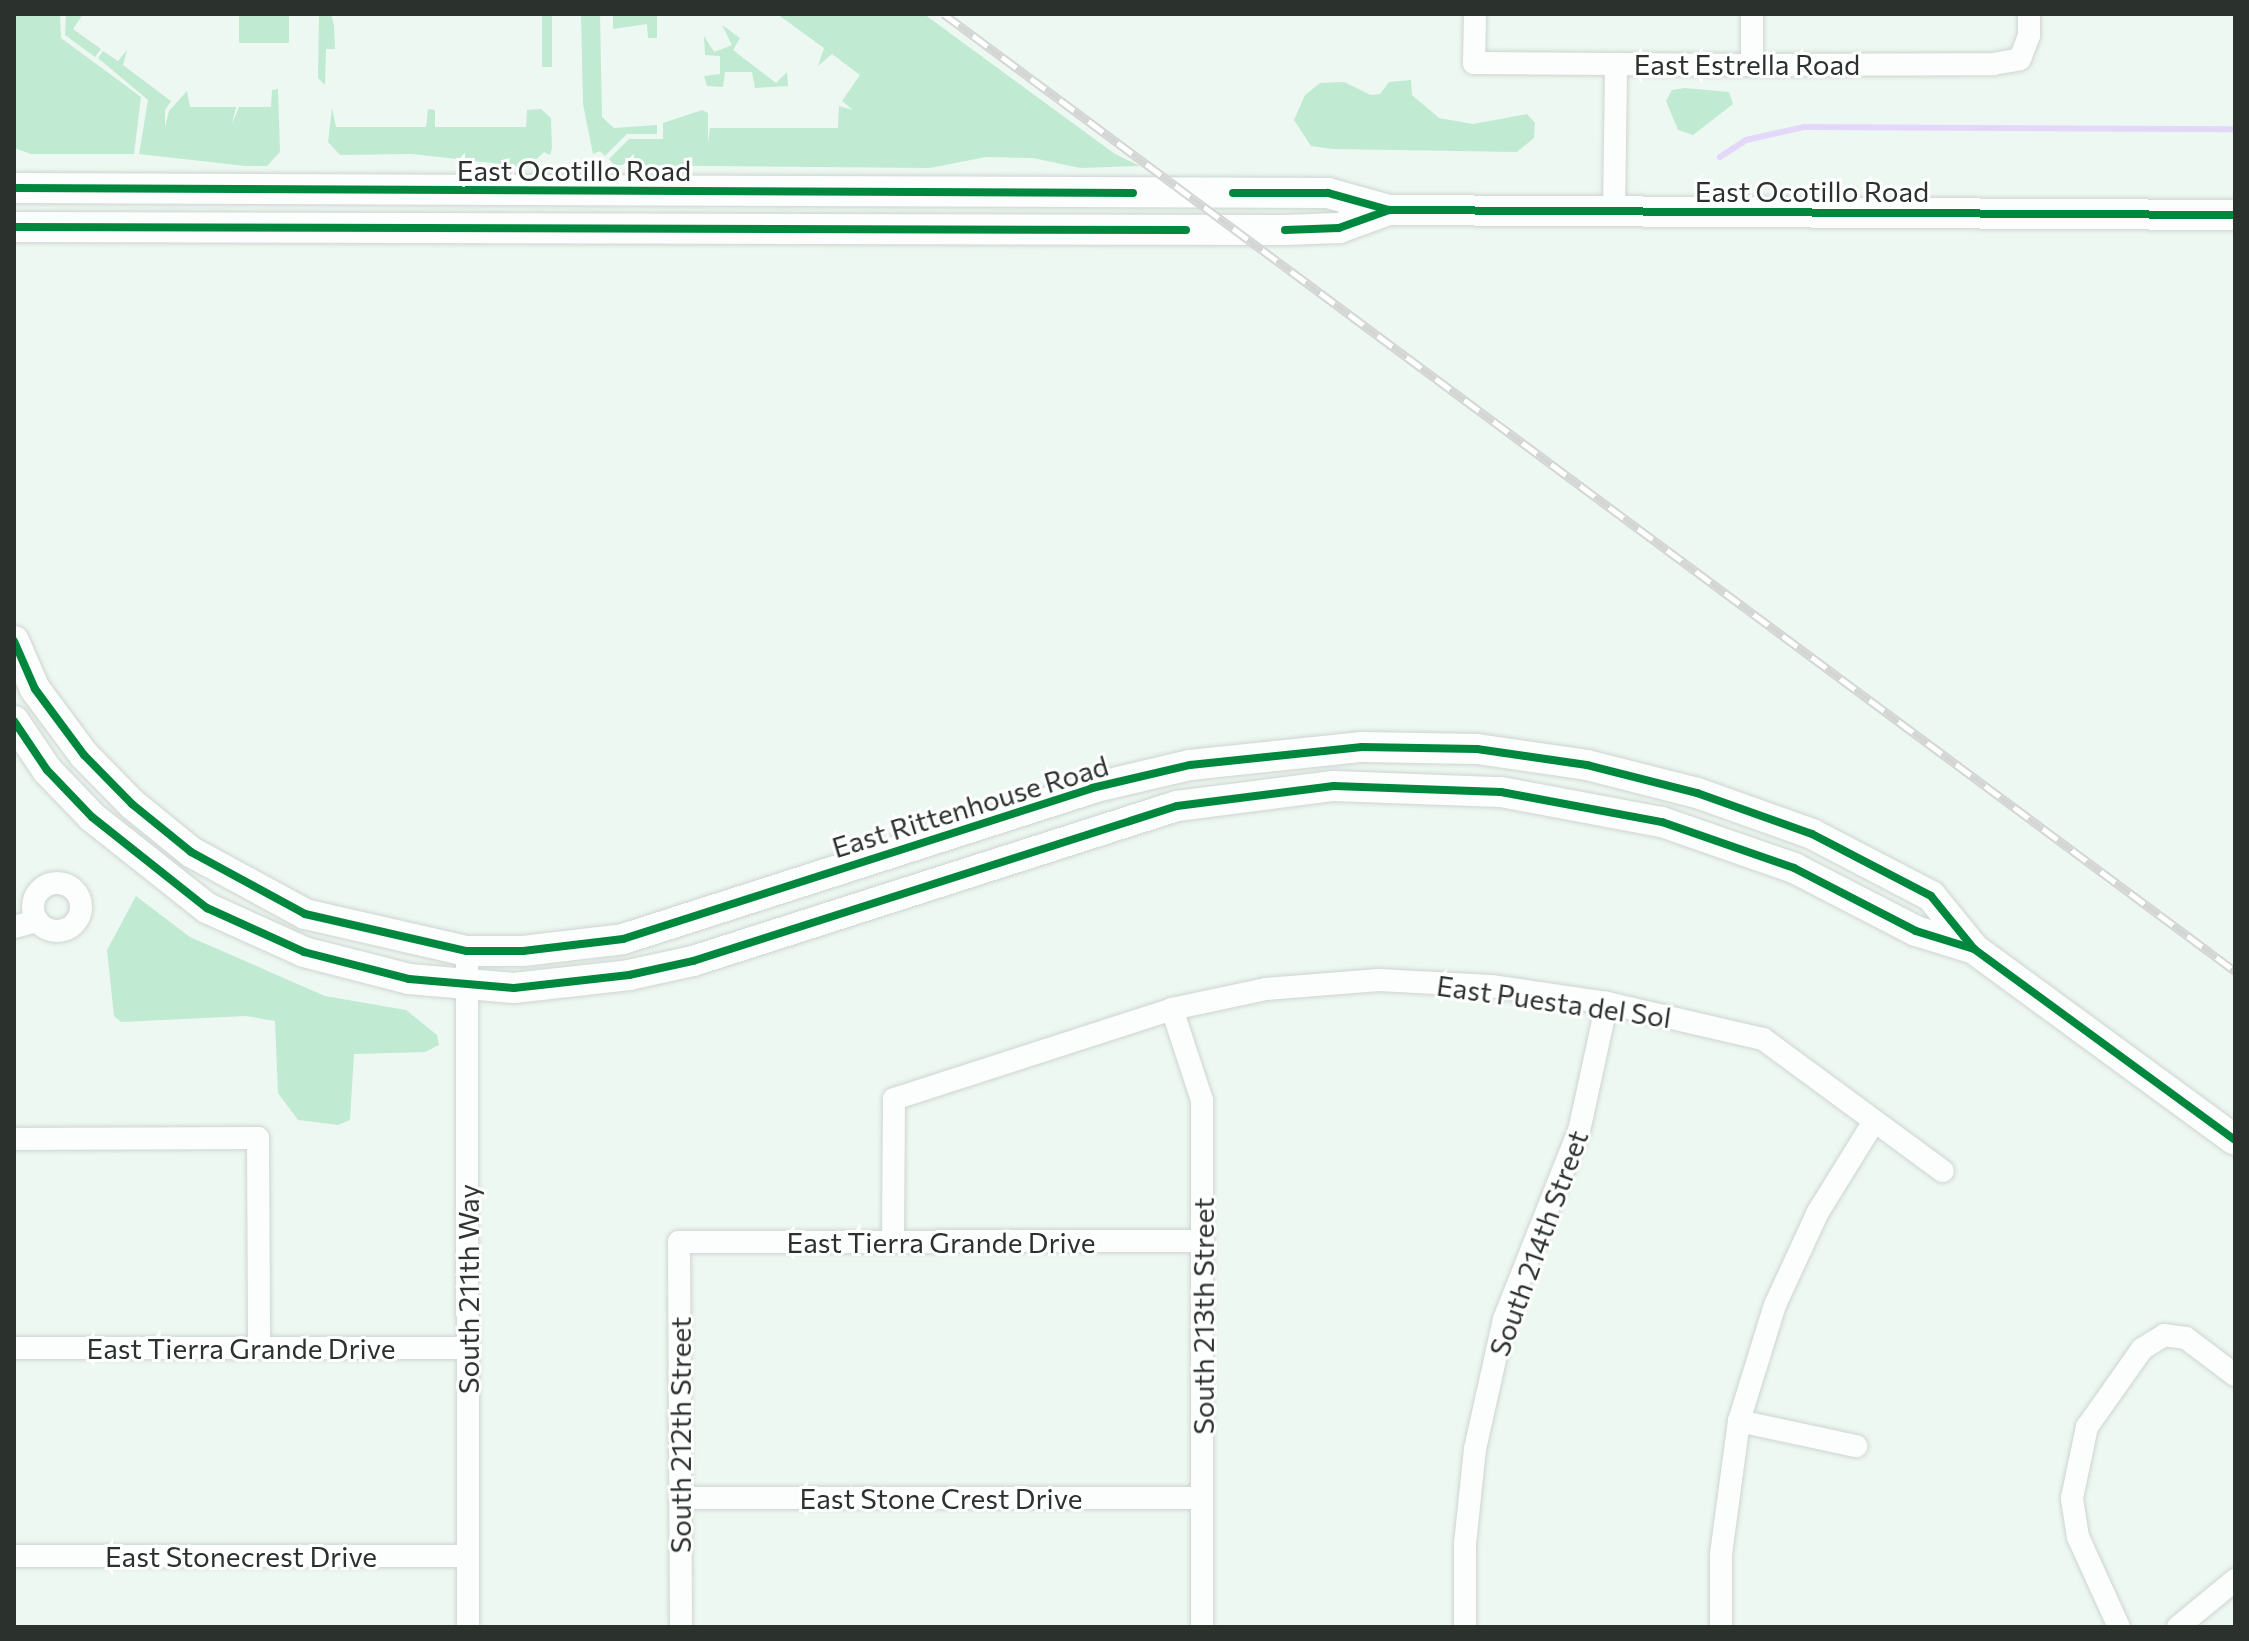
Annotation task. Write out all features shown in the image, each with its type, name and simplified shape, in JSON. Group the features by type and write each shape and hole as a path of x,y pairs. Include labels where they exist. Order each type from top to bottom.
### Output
{"main road":[{"name":"East Ocotillo Road","path":"14,188 1328,193 1389,210 2235,215"},
{"path":"353,226 356,213 377,191"},
{"name":"East Ocotillo Road","path":"14,227 1285,230 1339,228 1389,210"},
{"name":"East Rittenhouse Road","path":"14,641 24,692 111,784 191,852 305,914 467,951 523,951 623,939 1092,788 1190,765 1362,747 1524,756 1587,765 1697,793 1812,834 1931,896 1974,949"},
{"name":"East Rittenhouse Road","path":"14,721 47,770 92,817 207,908 304,952 409,979 466,986 547,986 693,961 1111,824 1177,806 1334,786 1501,792 1662,822 1794,868 1916,931 1974,949"},
{"path":"1974,949 2235,1140"}],"street":[{"name":"East Estrella Road","path":"1475,14 1474,63 1752,65 1993,64 2020,59 2029,36 2029,14"},
{"path":"1752,14 1752,65"},
{"path":"1614,212 1616,64"},
{"path":"14,927 37,921"},
{"name":"South 211th Way","path":"467,951 468,1627"},
{"name":"East Puesta del Sol","path":"893,1241 894,1099 1172,1009 1266,989 1379,980 1491,986 1607,1003 1763,1039 1873,1123 1943,1171"},
{"name":"South 214th Street","path":"1465,1627 1465,1544 1475,1449 1501,1333 1579,1131 1607,1003"},
{"name":"South 213th Street","path":"1172,1009 1202,1100 1202,1627"},
{"path":"1721,1627 1721,1554 1739,1421 1775,1305 1818,1212 1873,1123"},
{"path":"14,1139 258,1138 259,1348"},
{"name":"East Tierra Grande Drive","path":"679,1242 1203,1241"},
{"name":"South 212th Street","path":"679,1242 681,1627"},
{"path":"2119,1627 2078,1537 2072,1498 2077,1457 2087,1427 2142,1349 2164,1335 2186,1338 2235,1375"},
{"name":"East Tierra Grande Drive","path":"14,1348 468,1348"},
{"path":"1739,1421 1856,1446"},
{"name":"East Stone Crest Drive","path":"680,1498 1202,1498"},
{"name":"East Stonecrest Drive","path":"14,1556 468,1556"},
{"path":"2178,1627 2233,1588"}],"green space":[{"path":"14,14 60,14 61,38 141,97 134,154 31,154 14,148"},
{"path":"66,14 83,14 73,29 101,49 95,57 65,35"},
{"path":"239,14 289,14 289,43 239,43"},
{"path":"319,14 331,14 334,25 335,49 326,49 325,85 318,78"},
{"path":"542,14 552,14 552,67 542,67"},
{"path":"581,14 600,14 602,117 614,128 657,125 657,134 627,134 605,156 600,151 593,154 583,104"},
{"path":"613,14 657,14 657,38 648,38 647,24 613,29"},
{"path":"777,14 924,14 1115,154 1140,166 1080,168 1033,158 986,157 930,168 614,165 609,159 629,139 663,139 663,123 702,110 708,113 708,143 710,128 838,128 839,106 853,110 842,101 860,75 832,54 818,66 824,48"},
{"path":"722,25 740,38 733,50 776,83 787,72 788,86 755,88 752,72 725,72 723,87 707,86 704,76 720,74 720,56 705,55 704,36 714,52 732,45"},
{"path":"127,50 123,65 171,101 165,110 165,127 169,111 187,91 190,107 236,107 232,124 239,107 271,107 272,90 278,89 280,152 267,166 139,154 148,100 98,58 103,51 118,61"},
{"path":"1411,80 1412,95 1439,118 1473,124 1527,114 1535,123 1534,138 1517,152 1333,149 1311,146 1294,120 1305,95 1320,83 1344,82 1371,95 1380,94 1389,82"},
{"path":"1685,88 1729,92 1733,104 1693,135 1678,130 1666,101 1672,90"},
{"path":"332,108 336,127 426,127 428,109 435,110 435,127 526,127 527,110 541,109 551,118 552,148 550,155 544,152 528,167 412,154 340,155 328,142"},
{"path":"136,896 190,937 325,996 406,1010 437,1035 439,1045 425,1052 354,1054 350,1120 338,1125 298,1120 278,1093 275,1021 246,1016 121,1022 114,1016 107,950"}],"waterway":[{"path":"1720,157 1746,140 1804,127 2235,129"}],"railway":[{"path":"944,14 2235,971"}],"cycle path":[{"path":"14,188 1133,193"},
{"path":"1233,193 1328,193 1389,210 2235,215"},
{"path":"1285,230 1339,228 1389,210"},
{"path":"14,227 1186,230"},
{"path":"14,641 35,689 84,755 132,804 191,852 305,914 467,951 523,951 623,939 1092,788 1190,765 1362,747 1477,749 1587,765 1697,793 1812,834 1931,896 1974,949 2235,1140"},
{"path":"14,721 47,770 92,817 207,908 304,952 409,979 514,988 629,975 693,961 1177,806 1334,786 1501,792 1662,822 1794,868 1916,931 1974,949"}]}
